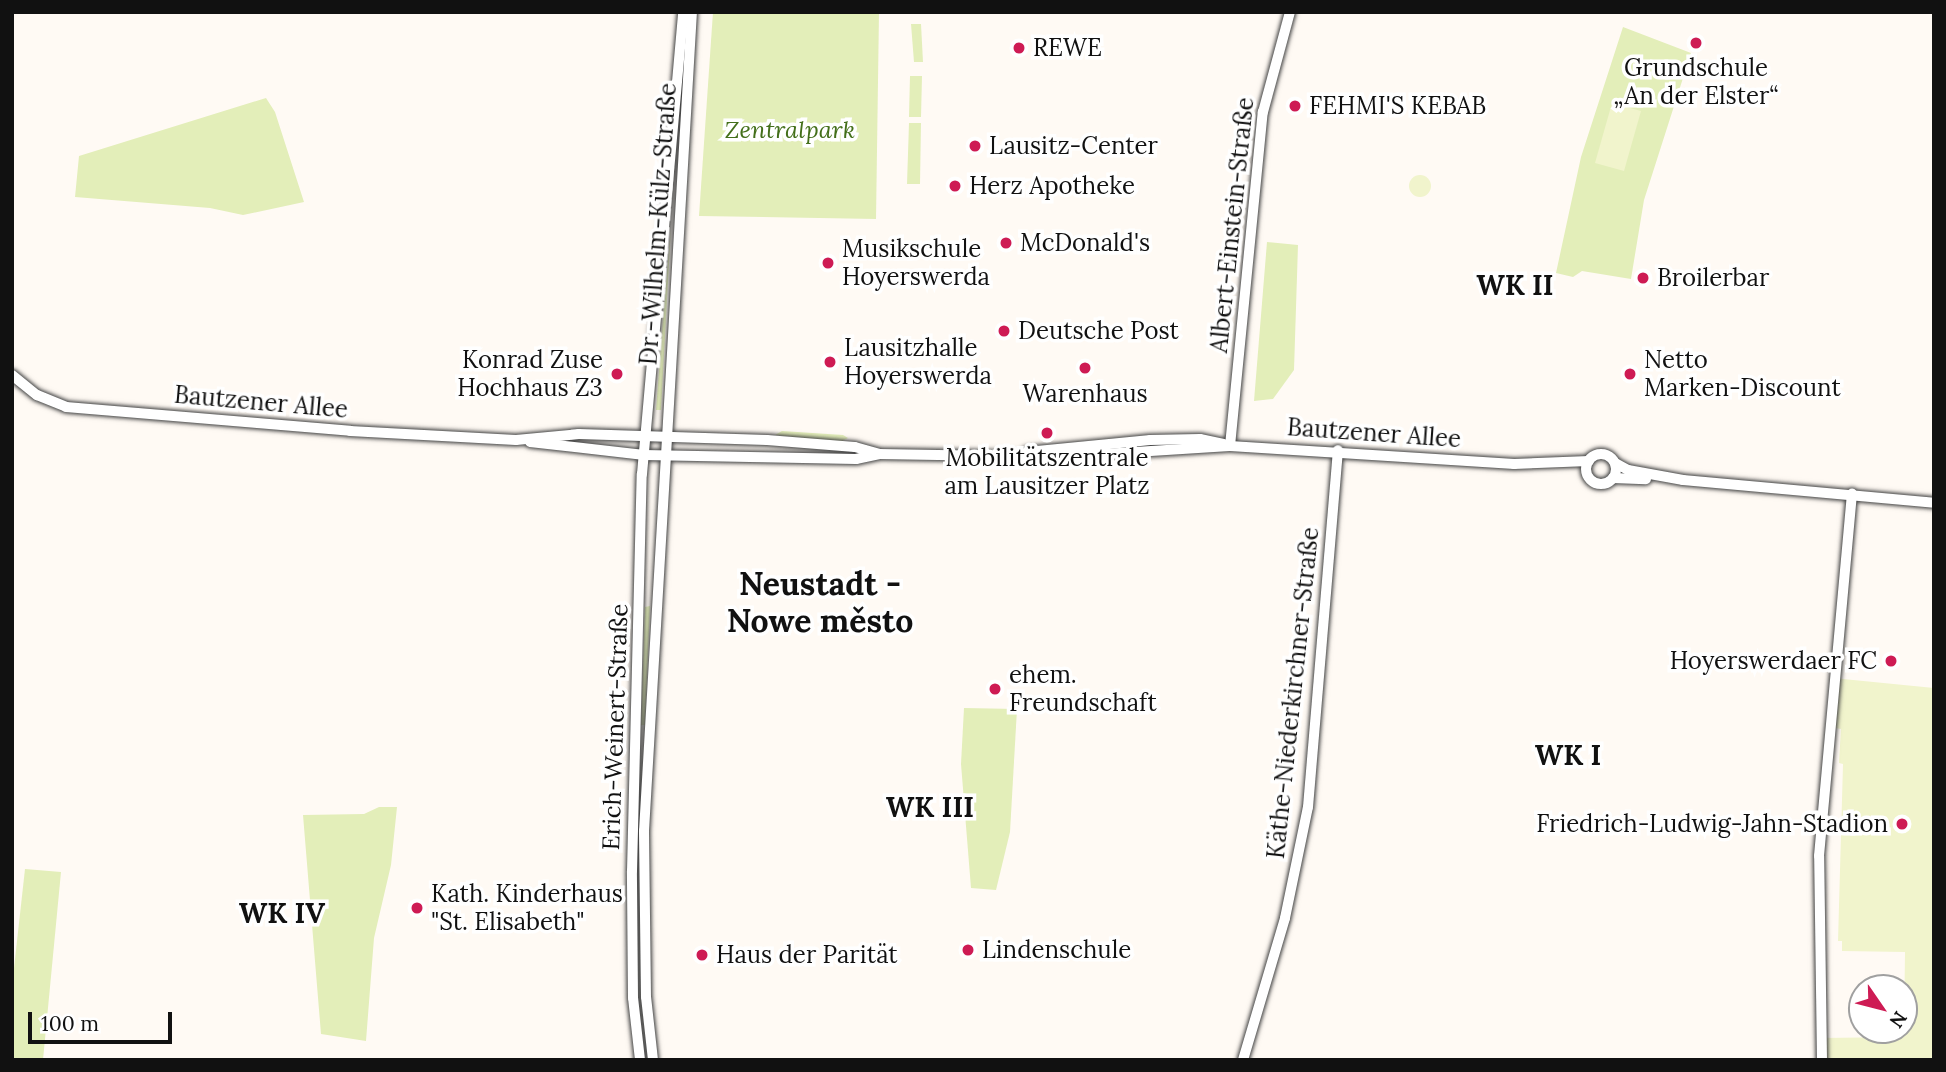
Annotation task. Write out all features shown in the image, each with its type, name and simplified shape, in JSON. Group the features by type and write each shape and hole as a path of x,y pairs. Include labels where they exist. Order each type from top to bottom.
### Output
{"street":[{"name":"Dr.-Wilhelm-Külz-Straße","path":"645,437 683,12"},
{"name":"Dr.-Wilhelm-Külz-Straße","path":"664,439 692,12"},
{"name":"Albert-Einstein-Straße","path":"1230,446 1262,112 1290,12"},
{"name":"Bautzener Allee","path":"12,375 37,395 66,407 350,432 516,440 643,455 856,459 879,454 1011,456 1200,451 1230,446 1338,450 1588,467 1600,454 1628,470 1684,480"},
{"name":"Bautzener Allee","path":"516,440 579,434 785,442 855,447 879,454"},
{"name":"Erich-Weinert-Straße","path":"640,1060 633,998 632,871 645,437"},
{"name":"Erich-Weinert-Straße","path":"653,1060 646,997 644,831 664,439"},
{"name":"Käthe-Niederkirchner-Straße","path":"1243,1060 1285,918 1308,807 1338,450"},
{"path":"1614,478 1615,463"},
{"name":"Bautzener Allee","path":"1588,467 1600,484 1614,478 1684,480 1934,503"},
{"path":"1822,1060 1819,856 1852,494"}],"green space":[{"name":"Zentralpark","path":"713,12 879,12 876,219 699,216"},
{"path":"911,24 921,24 923,62 914,62"},
{"path":"1623,27 1691,53 1644,200 1631,279 1582,271 1573,277 1556,273 1581,157"},
{"path":"910,76 922,76 921,117 909,117"},
{"path":"266,98 275,112 304,202 243,215 210,208 75,197 79,156"},
{"path":"1612,103 1641,111 1624,171 1595,163"},
{"path":"909,123 921,123 920,184 907,184"},
{"path":"1420,175 1430,182 1431,186 1424,196 1420,197 1410,190 1409,186 1416,176"},
{"path":"671,227 661,410 656,410 663,317"},
{"path":"1267,242 1298,245 1294,370 1273,399 1254,401"},
{"path":"782,431 843,435 848,438 840,442 775,435"},
{"path":"650,606 645,725 641,725 645,607"},
{"path":"1833,678 1934,688 1934,1060 1822,1060 1821,1038 1848,1038 1848,1044 1918,1044 1918,974 1905,974 1905,952 1842,951 1842,941 1838,941 1843,764 1839,763 1841,729 1829,727"},
{"path":"964,708 1017,709 1010,832 996,890 971,888 961,764"},
{"path":"379,807 397,807 391,865 374,938 366,1041 321,1034 303,815 364,814"},
{"path":"25,869 61,872 43,1060 12,1060 12,986"}],"place":[{"name":"Grundschule „An der Elster“","path":"1696,43"},
{"name":"REWE","path":"1019,48"},
{"name":"FEHMI'S KEBAB","path":"1295,106"},
{"name":"Lausitz-Center","path":"975,146"},
{"name":"Herz Apotheke","path":"955,186"},
{"name":"McDonald's","path":"1006,243"},
{"name":"Musikschule Hoyerswerda","path":"828,263"},
{"name":"Broilerbar","path":"1643,278"},
{"name":"Deutsche Post","path":"1004,331"},
{"name":"Lausitzhalle Hoyerswerda","path":"830,362"},
{"name":"Warenhaus","path":"1085,368"},
{"name":"Konrad Zuse Hochhaus Z3","path":"617,374"},
{"name":"Netto Marken-Discount","path":"1630,374"},
{"name":"Mobilitätszentrale am Lausitzer Platz","path":"1047,433"},
{"name":"Hoyerswerdaer FC","path":"1891,661"},
{"name":"ehem. Freundschaft","path":"995,689"},
{"name":"Friedrich-Ludwig-Jahn-Stadion","path":"1902,824"},
{"name":"Kath. Kinderhaus \"St. Elisabeth\"","path":"417,908"},
{"name":"Lindenschule","path":"968,950"},
{"name":"Haus der Parität","path":"702,955"}],"district":[{"name":"WK II","path":"1515,285"},
{"name":"Neustadt - Nowe město","path":"820,604"},
{"name":"WK I","path":"1568,755"},
{"name":"WK III","path":"930,807"},
{"name":"WK IV","path":"282,913"}]}
